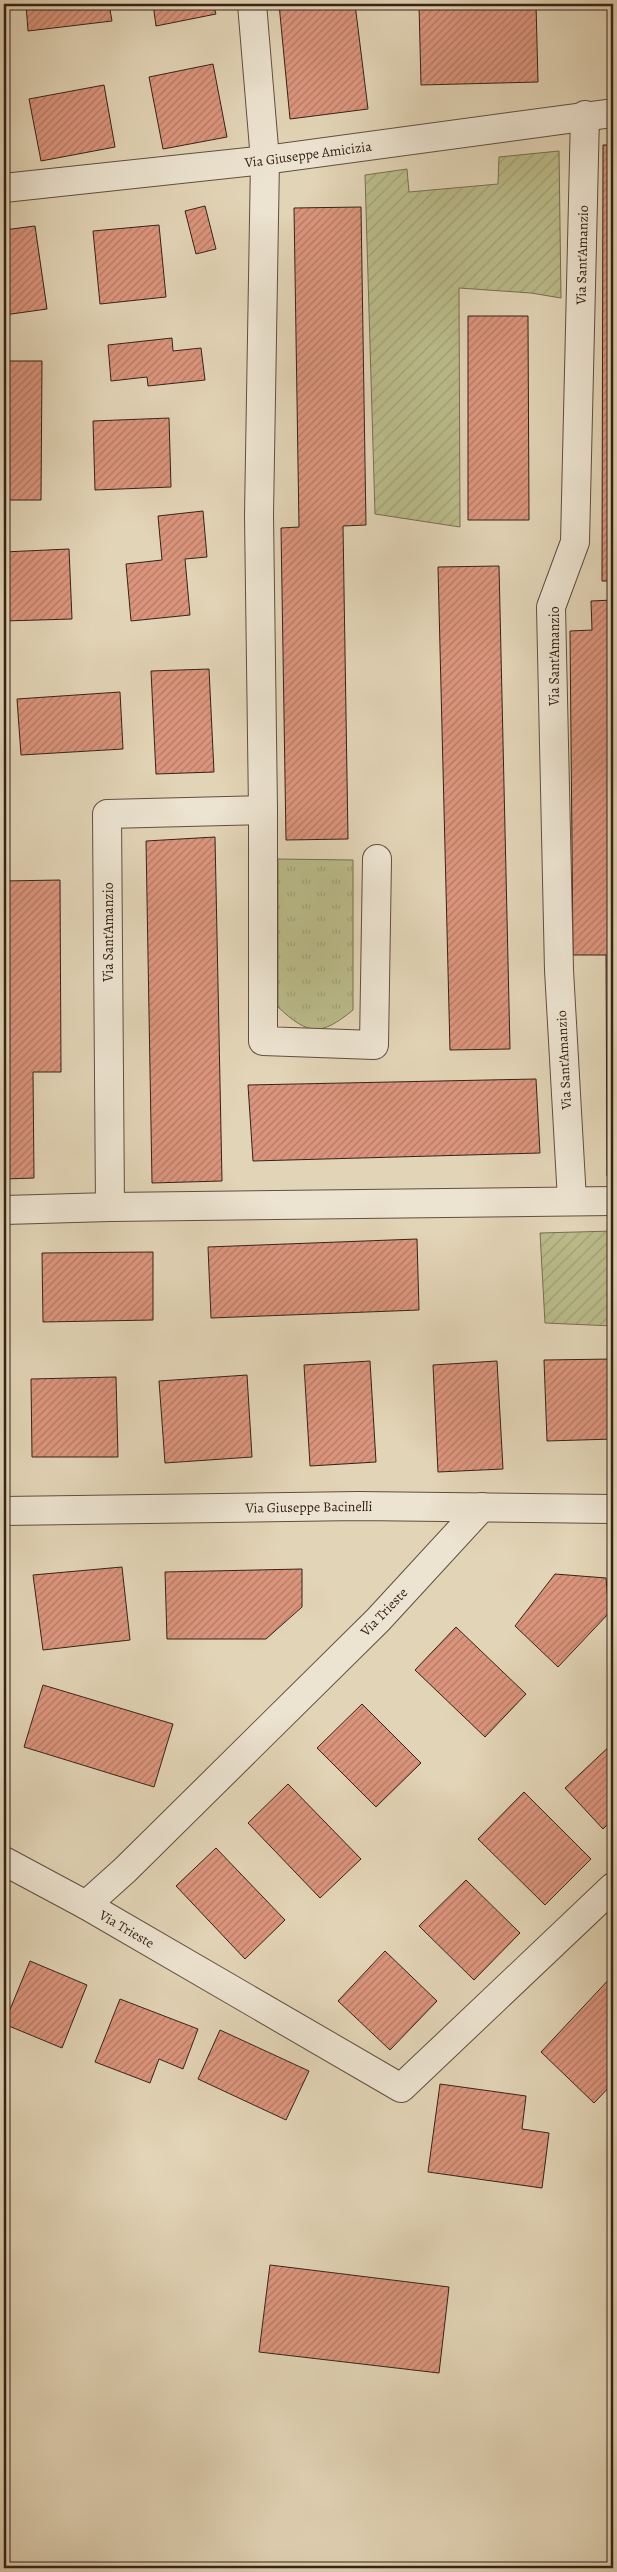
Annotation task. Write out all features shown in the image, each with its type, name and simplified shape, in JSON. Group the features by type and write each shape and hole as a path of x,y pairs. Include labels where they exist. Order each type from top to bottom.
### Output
{"street":[{"path":"252,4 265,160 259,515 264,810 263,1041 374,1045 377,859"},
{"name":"Via Giuseppe Amicizia","path":"4,188 265,160 585,115 613,113"},
{"name":"Via Sant'Amanzio","path":"572,1200 559,970 551,607 575,542 585,115"},
{"name":"Via Sant'Amanzio","path":"110,1207 107,814 264,810"},
{"path":"4,1210 572,1200 613,1201"},
{"name":"Via Giuseppe Bacinelli","path":"4,1510 482,1507 613,1509"},
{"name":"Via Trieste","path":"482,1507 378,1620 125,1870 86,1904 401,2088 613,1887"},
{"path":"4,1861 86,1904"}],"green space":[{"path":"559,151 561,298 531,293 459,288 460,527 375,514 365,175 407,169 409,192 498,184 499,157"},
{"path":"278,859 353,860 353,1010 332,1025 323,1028 307,1028 289,1017 278,1007"},
{"path":"613,1231 613,1326 545,1323 540,1233"}],"building":[{"path":"26,4 109,4 112,21 28,31"},
{"path":"153,4 213,4 216,14 156,26"},
{"path":"279,4 355,4 368,109 290,119"},
{"path":"419,4 536,4 538,82 421,85"},
{"path":"213,64 227,137 163,149 149,77"},
{"path":"104,85 115,147 41,161 29,99"},
{"path":"603,145 613,145 613,581 602,581"},
{"path":"205,206 216,249 196,254 185,211"},
{"path":"361,207 366,525 343,526 348,839 286,840 281,528 299,527 294,208"},
{"path":"159,225 166,297 100,304 93,231"},
{"path":"35,226 47,309 4,315 4,230"},
{"path":"468,316 528,316 529,520 468,520"},
{"path":"172,338 173,351 201,348 205,380 148,386 147,377 111,381 108,345"},
{"path":"4,361 42,361 41,500 4,500"},
{"path":"169,418 171,487 95,490 93,421"},
{"path":"203,511 207,557 185,559 190,615 131,621 126,564 162,560 158,516"},
{"path":"69,549 72,619 4,621 4,552"},
{"path":"499,566 510,1049 450,1050 438,567"},
{"path":"613,600 613,1176 607,1176 606,955 573,955 570,631 592,630 591,601"},
{"path":"209,669 214,772 156,774 151,671"},
{"path":"120,692 123,749 21,755 17,699"},
{"path":"215,837 222,1181 152,1183 146,841"},
{"path":"60,880 61,1072 33,1072 34,1178 4,1179 4,881"},
{"path":"536,1079 540,1153 253,1161 248,1085"},
{"path":"417,1239 419,1310 211,1318 208,1247"},
{"path":"153,1252 153,1320 43,1322 42,1253"},
{"path":"613,1359 613,1439 547,1441 544,1360"},
{"path":"370,1361 376,1462 310,1466 304,1365"},
{"path":"497,1361 503,1469 438,1472 433,1365"},
{"path":"247,1375 252,1457 165,1463 159,1381"},
{"path":"116,1377 118,1457 32,1457 31,1379"},
{"path":"122,1567 130,1640 43,1650 33,1575"},
{"path":"302,1569 302,1607 266,1639 167,1639 165,1572"},
{"path":"555,1574 606,1578 609,1613 558,1667 515,1626"},
{"path":"456,1627 526,1694 485,1737 415,1670"},
{"path":"43,1685 173,1724 154,1787 24,1747"},
{"path":"362,1704 421,1763 376,1807 317,1748"},
{"path":"613,1743 613,1819 603,1829 565,1788"},
{"path":"288,1784 361,1859 320,1898 248,1823"},
{"path":"524,1792 591,1859 545,1905 478,1839"},
{"path":"216,1848 285,1920 245,1959 176,1886"},
{"path":"466,1880 520,1933 474,1980 419,1926"},
{"path":"385,1951 437,2001 390,2050 338,2001"},
{"path":"30,1961 87,1985 62,2048 4,2024"},
{"path":"613,1975 613,2083 594,2103 541,2052"},
{"path":"120,1999 198,2029 183,2069 159,2059 150,2083 95,2062"},
{"path":"220,2030 309,2071 286,2120 198,2079"},
{"path":"440,2084 526,2096 522,2129 549,2133 542,2188 428,2172"},
{"path":"270,2265 449,2287 439,2373 259,2352"}]}
